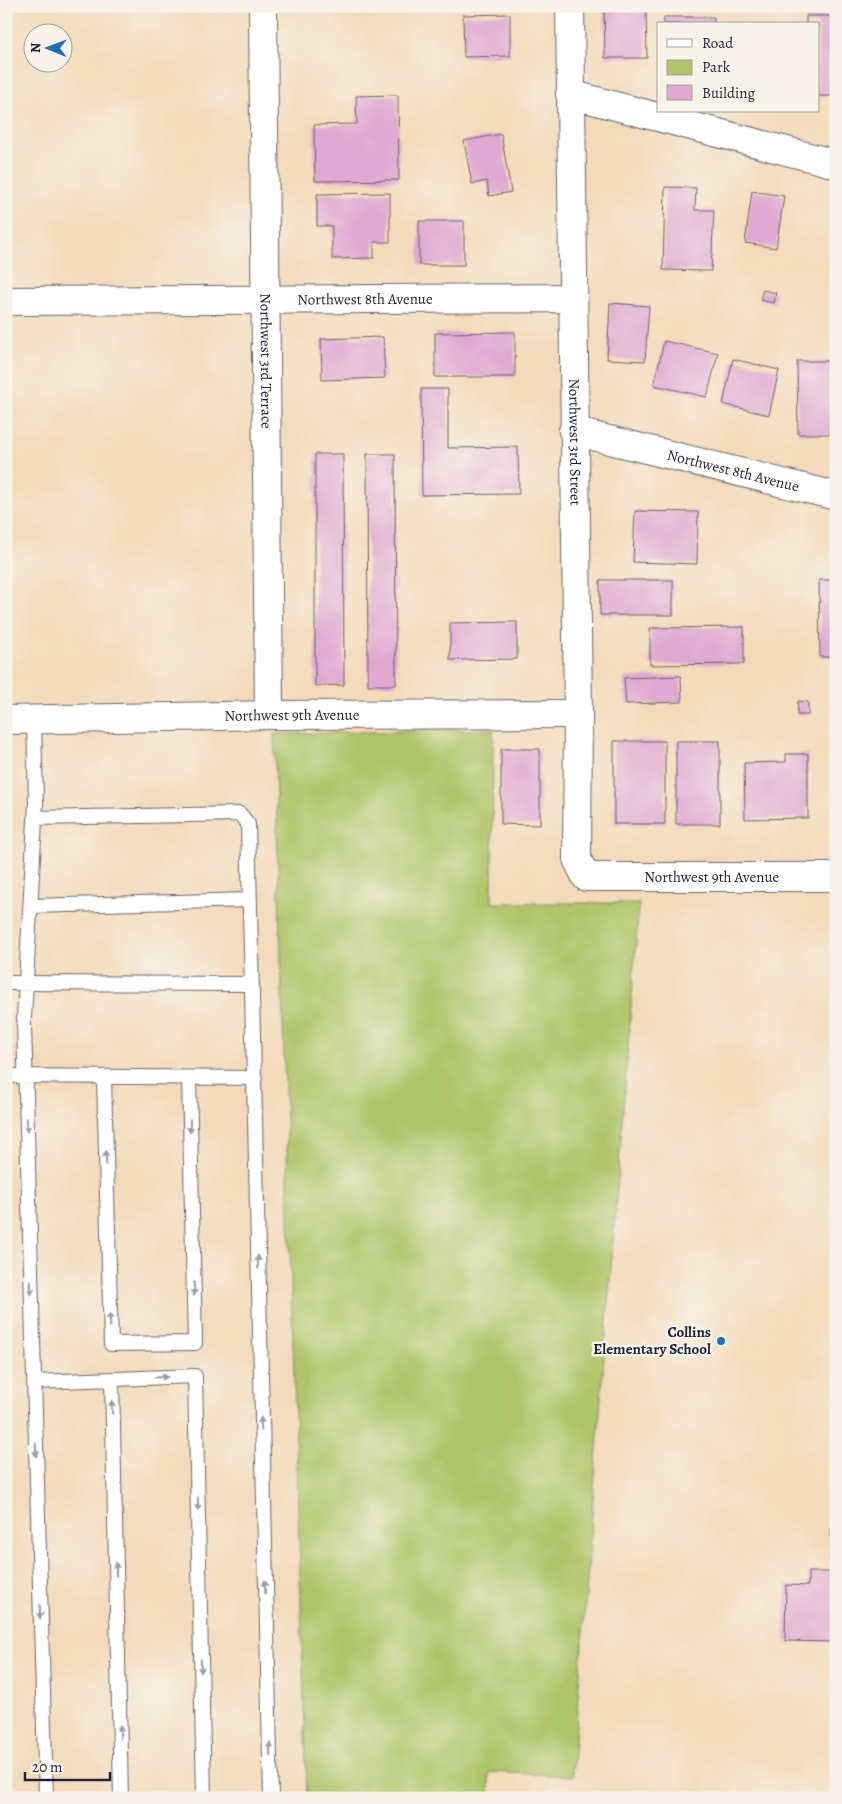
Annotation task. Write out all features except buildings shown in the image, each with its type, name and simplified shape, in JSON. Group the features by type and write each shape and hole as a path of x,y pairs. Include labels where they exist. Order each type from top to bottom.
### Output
{"street":[{"name":"Northwest 3rd Terrace","path":"263,6 269,715"},
{"name":"Northwest 3rd Street","path":"570,6 573,431 578,714 577,859 586,877"},
{"path":"570,94 836,164"},
{"name":"Northwest 8th Avenue","path":"6,301 572,298"},
{"name":"Northwest 8th Avenue","path":"573,431 836,496"},
{"name":"Northwest 9th Avenue","path":"6,720 269,715 578,714"},
{"name":"Northwest 9th Avenue","path":"586,877 836,877"}],"lane":[{"path":"34,719 36,818 24,1022 46,1798"},
{"path":"36,818 240,814 248,824 271,1798"},
{"path":"30,906 250,900"},
{"path":"6,983 252,984"},
{"path":"6,1076 255,1078"},
{"path":"104,1078 111,1344 195,1343 189,1078"},
{"path":"34,1382 195,1376 204,1798"},
{"path":"112,1380 121,1798"}],"green space":[{"path":"493,729 492,903 639,903 572,1776 489,1772 489,1798 307,1798 274,734"}],"place":[{"name":"Collins Elementary School","path":"721,1341"}]}
